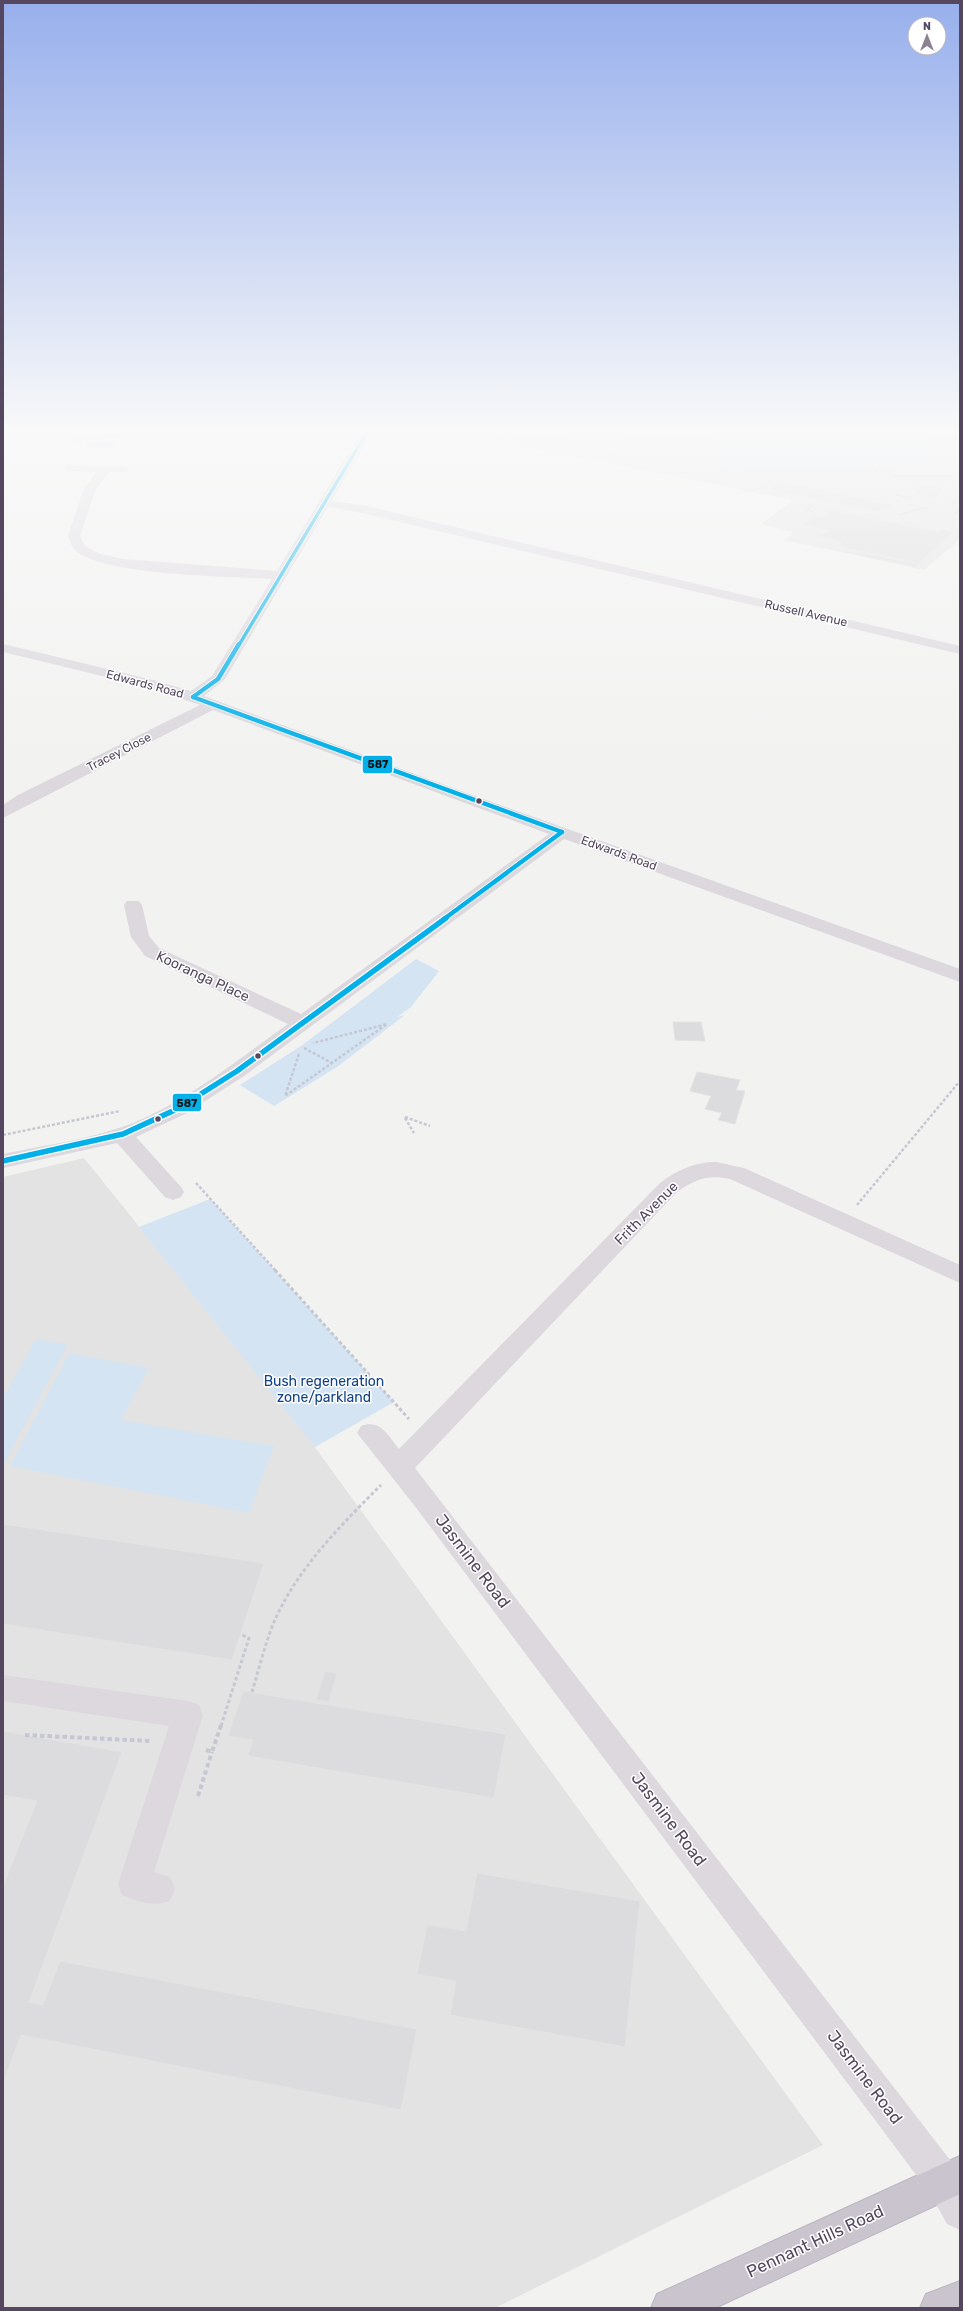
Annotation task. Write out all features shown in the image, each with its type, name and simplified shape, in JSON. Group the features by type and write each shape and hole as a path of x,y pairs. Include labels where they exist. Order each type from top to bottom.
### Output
{"highway":[{"name":"Pennant Hills Road","path":"671,2308 955,2189"},
{"path":"940,2308 960,2301"}],"street":[{"path":"76,540 80,548 96,557 155,568 279,575"},
{"path":"193,697 218,680 301,540"},
{"name":"Russell Avenue","path":"493,540 960,650"},
{"name":"Edwards Road","path":"3,648 148,683 193,697 960,976"},
{"name":"Tracey Close","path":"3,813 24,799 213,704"},
{"path":"3,1161 122,1134 141,1127 191,1101 302,1022 562,832"},
{"name":"Kooranga Place","path":"133,905 140,937 152,952 302,1022"},
{"path":"122,1134 173,1192"},
{"name":"Frith Avenue","path":"400,1466 668,1188 688,1174 720,1169 736,1173 960,1275"},
{"name":"Jasmine Road","path":"370,1433 400,1466 955,2189"},
{"path":"3,1688 188,1716 134,1884 158,1889"}],"path":[{"path":"387,1024 285,1096 301,1046 387,1024"},
{"path":"301,1046 332,1063"},
{"path":"843,1222 960,1081"},
{"path":"3,1135 125,1110"},
{"path":"414,1133 405,1117 430,1126"},
{"path":"194,1181 427,1438"},
{"path":"252,1692 278,1615 300,1577 344,1521 400,1466"},
{"path":"198,1796 212,1752"}],"shaded area":[{"path":"784,540 959,540 924,570"},
{"path":"84,1158 298,1424 823,2145 495,2308 3,2308 3,1177"}],"green space":[{"path":"416,959 439,971 411,1007 397,1017 405,1015 337,1067 274,1106 240,1085 301,1046"},
{"name":"Bush regeneration zone/parkland","path":"210,1199 394,1402 315,1447 139,1227"},
{"path":"36,1339 68,1345 3,1465 3,1398"},
{"path":"69,1353 149,1368 121,1420 274,1446 249,1513 10,1466"}],"building":[{"path":"832,540 944,540 919,563 841,547 838,545 842,542"},
{"path":"851,551 918,564 916,567 848,553"},
{"path":"673,1022 701,1022 705,1041 675,1040"},
{"path":"697,1072 740,1080 736,1090 745,1091 735,1124 718,1120 722,1113 705,1109 711,1096 690,1091"},
{"path":"3,1524 264,1563 232,1660 3,1624"},
{"path":"325,1671 337,1673 329,1702 316,1700"},
{"path":"243,1691 506,1734 494,1798 248,1756 253,1740 228,1736"},
{"path":"3,1731 122,1752 29,2002 43,2005 60,1961 417,2029 401,2110 21,2035 3,2083 3,1886 37,1801 3,1795"},
{"path":"477,1873 640,1901 625,2047 450,2015 456,1981 417,1974 427,1925 466,1931"}],"transit line":[{"name":"587","path":"193,697 218,679 302,540"},
{"name":"587","path":"193,697 562,832"},
{"name":"587","path":"3,1161 123,1134 152,1122 177,1109 237,1071 562,832"}]}
